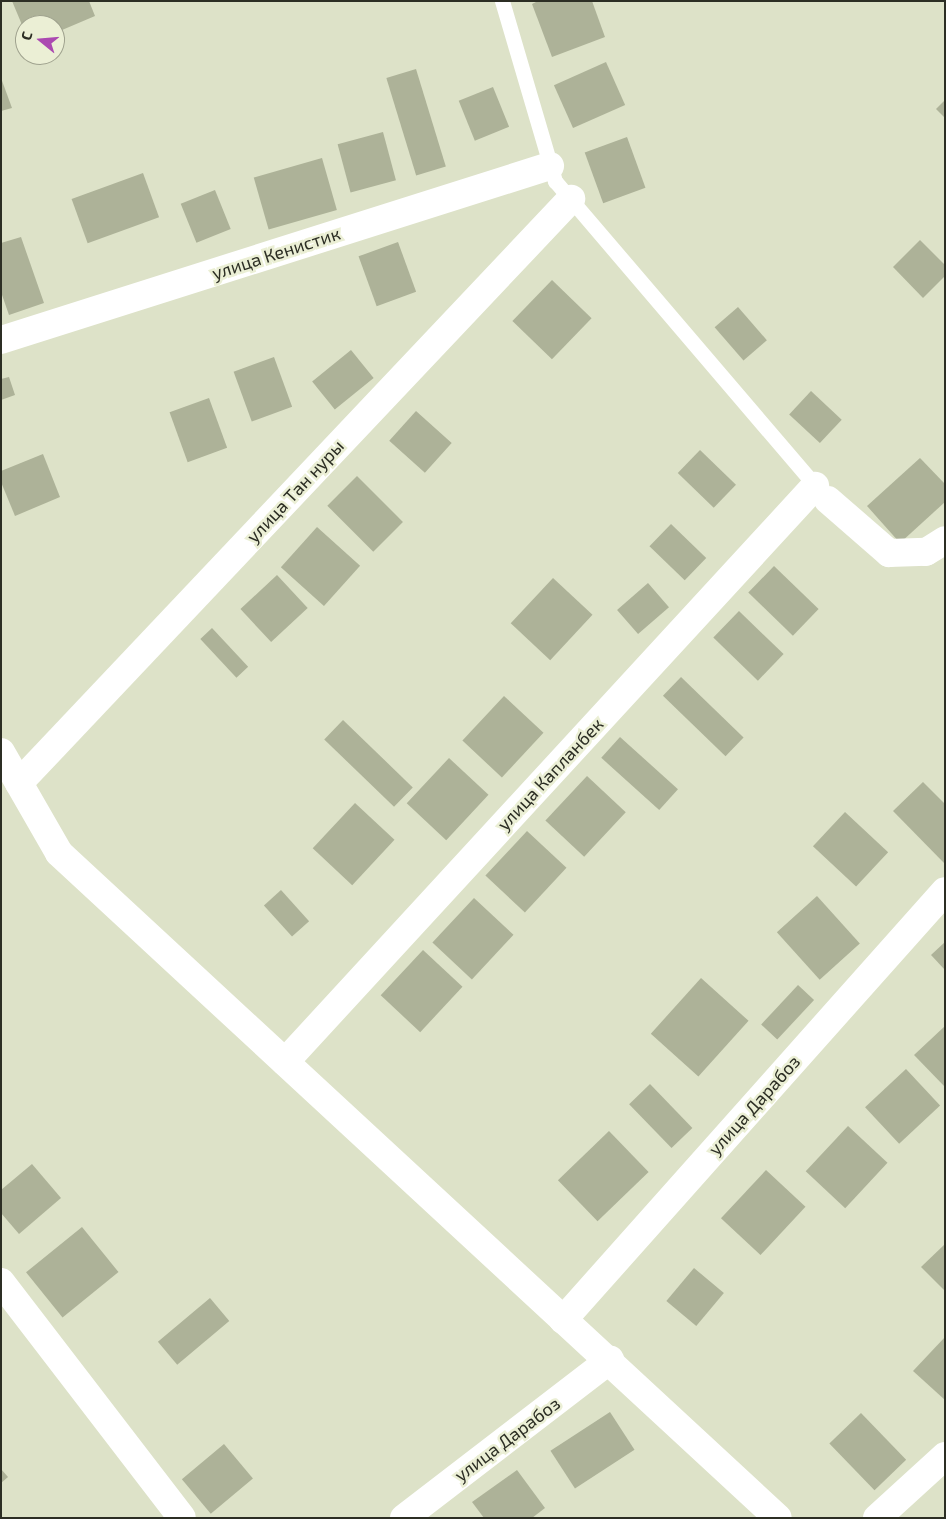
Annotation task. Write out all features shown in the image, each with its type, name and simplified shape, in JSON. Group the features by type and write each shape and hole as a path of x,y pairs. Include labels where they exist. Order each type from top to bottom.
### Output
{"street":[{"name":"улица Кенистик","path":"1,340 550,166"},
{"name":"улица Тан нуры","path":"19,782 570,199"},
{"path":"822,493 889,553 926,552 945,540"},
{"name":"улица Капланбек","path":"285,1062 822,493"},
{"path":"1,752 60,853 563,1320 610,1360 778,1518"},
{"name":"улица Дарабоз","path":"563,1320 945,891"},
{"path":"1,1282 182,1518"},
{"name":"улица Дарабоз","path":"404,1518 610,1360"},
{"path":"877,1518 945,1456"}],"lane":[{"path":"502,1 555,181 822,493"}],"building":[{"path":"12,1 89,1 95,16 65,29 65,15 18,15"},
{"path":"538,1 592,1 605,37 552,57 532,4"},
{"path":"606,62 625,105 573,128 554,85"},
{"path":"416,69 446,167 416,176 386,78"},
{"path":"1,78 12,108 1,111"},
{"path":"493,87 509,127 475,141 459,101"},
{"path":"945,100 945,118 936,109"},
{"path":"383,132 396,180 351,192 338,144"},
{"path":"627,137 645,188 603,203 585,152"},
{"path":"322,158 337,210 269,229 254,178"},
{"path":"143,173 159,217 88,243 72,199"},
{"path":"215,190 231,229 196,243 181,204"},
{"path":"21,237 44,303 9,315 1,292 1,243"},
{"path":"920,240 945,265 945,276 923,298 893,267"},
{"path":"398,242 416,292 377,306 359,256"},
{"path":"552,280 592,318 552,359 512,321"},
{"path":"738,307 767,340 743,361 715,327"},
{"path":"351,350 374,378 335,409 312,381"},
{"path":"274,357 292,407 252,422 234,372"},
{"path":"9,377 15,395 1,400 1,379"},
{"path":"811,391 842,420 820,443 789,414"},
{"path":"209,398 227,448 188,462 170,412"},
{"path":"416,411 452,443 425,473 389,441"},
{"path":"700,450 736,485 714,508 678,473"},
{"path":"43,454 60,497 15,516 1,482 1,471"},
{"path":"920,458 945,484 945,502 900,543 867,506"},
{"path":"357,476 403,522 373,552 327,506"},
{"path":"671,524 706,558 685,580 649,546"},
{"path":"317,527 360,566 324,606 281,567"},
{"path":"774,566 819,609 793,636 748,593"},
{"path":"277,575 308,608 271,642 240,609"},
{"path":"553,578 592,615 550,660 511,623"},
{"path":"648,583 669,607 638,634 617,610"},
{"path":"739,611 784,654 758,681 713,638"},
{"path":"212,628 248,667 236,678 200,639"},
{"path":"681,677 744,737 726,756 663,696"},
{"path":"504,696 543,733 502,777 462,741"},
{"path":"343,720 413,787 394,807 324,739"},
{"path":"620,737 678,789 659,810 601,758"},
{"path":"449,758 488,795 446,840 407,803"},
{"path":"587,776 626,812 584,857 545,821"},
{"path":"923,782 945,804 945,864 893,811"},
{"path":"355,803 394,840 352,885 313,848"},
{"path":"845,812 888,852 856,887 813,846"},
{"path":"527,831 566,868 525,912 485,876"},
{"path":"281,890 309,921 292,937 264,905"},
{"path":"817,896 860,944 820,980 777,932"},
{"path":"474,898 513,935 472,979 432,943"},
{"path":"945,942 945,970 931,955"},
{"path":"423,950 462,987 420,1032 381,995"},
{"path":"701,978 749,1021 698,1077 651,1034"},
{"path":"798,985 814,1000 777,1039 761,1024"},
{"path":"945,1026 945,1087 914,1055"},
{"path":"906,1069 940,1106 899,1144 865,1107"},
{"path":"650,1084 692,1128 672,1148 629,1104"},
{"path":"848,1126 887,1163 845,1208 806,1171"},
{"path":"609,1131 649,1172 598,1221 558,1180"},
{"path":"32,1164 61,1198 19,1234 1,1213 1,1190"},
{"path":"766,1170 805,1207 760,1255 721,1218"},
{"path":"82,1227 119,1272 63,1317 26,1272"},
{"path":"945,1244 945,1291 921,1267"},
{"path":"694,1268 724,1293 696,1326 666,1301"},
{"path":"210,1298 229,1321 177,1365 158,1342"},
{"path":"945,1337 945,1400 913,1371"},
{"path":"610,1412 635,1450 575,1488 550,1451"},
{"path":"861,1413 906,1460 875,1490 829,1444"},
{"path":"224,1444 253,1478 211,1514 182,1479"},
{"path":"1,1469 8,1477 1,1483"},
{"path":"517,1470 545,1508 532,1518 484,1518 472,1502"}]}
